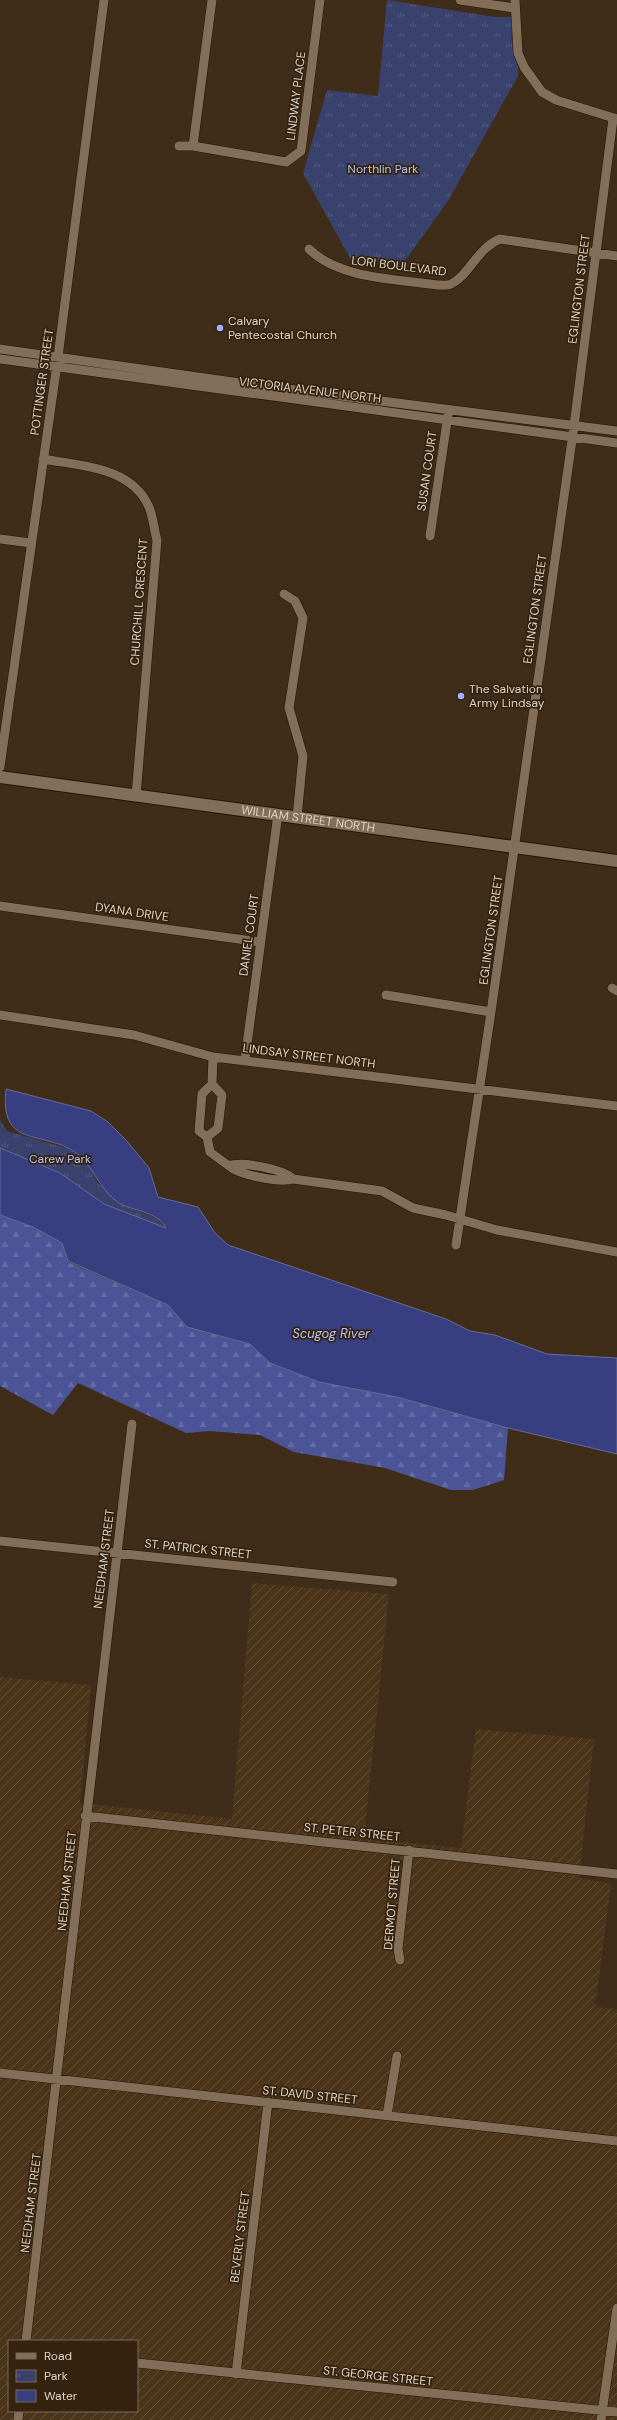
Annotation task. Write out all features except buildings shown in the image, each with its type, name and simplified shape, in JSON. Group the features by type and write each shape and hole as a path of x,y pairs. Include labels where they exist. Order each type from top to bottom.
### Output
{"street":[{"name":"POTTINGER STREET","path":"0,767 58,357 104,0"},
{"path":"193,146 212,0"},
{"name":"LINDWAY PLACE","path":"179,146 193,146 286,162 301,151 320,0"},
{"path":"460,0 514,4 518,53 524,67 542,92 556,100 615,119"},
{"name":"EGLINGTON STREET","path":"456,1245 492,1012 571,437 574,426 615,119"},
{"name":"LORI BOULEVARD","path":"309,249 318,258 346,271 438,285 450,285 486,248 500,239 617,256"},
{"name":"VICTORIA AVENUE NORTH","path":"0,349 297,390 617,431"},
{"name":"VICTORIA AVENUE NORTH","path":"0,359 295,401 617,443"},
{"path":"295,401 297,390"},
{"name":"SUSAN COURT","path":"430,536 449,409"},
{"name":"CHURCHILL CRESCENT","path":"43,459 116,473 138,491 149,507 157,540 136,796"},
{"path":"0,539 31,542"},
{"path":"284,594 295,601 303,618 289,708 303,756 297,817"},
{"name":"WILLIAM STREET NORTH","path":"0,777 617,861"},
{"name":"DANIEL COURT","path":"245,1059 278,814"},
{"name":"DYANA DRIVE","path":"0,906 260,942"},
{"path":"386,995 492,1012"},
{"name":"LINDSAY STREET NORTH","path":"0,1015 134,1035 213,1056 617,1106"},
{"path":"213,1056 212,1084 202,1094 199,1131 207,1137 210,1152 229,1166 236,1163 263,1172 287,1173 293,1179 382,1191 408,1207 459,1219 496,1230 617,1252"},
{"path":"207,1137 218,1128 222,1095 212,1084"},
{"name":"NEEDHAM STREET","path":"26,2340 58,2080 85,1816 118,1553 132,1424"},
{"name":"ST. PATRICK STREET","path":"0,1541 393,1582"},
{"name":"ST. PETER STREET","path":"85,1816 409,1850 617,1874"},
{"name":"DERMOT STREET","path":"400,1960 398,1949 409,1850"},
{"path":"387,2115 397,2056"},
{"name":"ST. DAVID STREET","path":"0,2073 617,2141"},
{"name":"BEVERLY STREET","path":"236,2374 268,2102"},
{"path":"601,2420 617,2308"},
{"name":"ST. GEORGE STREET","path":"138,2362 236,2374 617,2412"}],"shaded area":[{"path":"252,1583 389,1594 364,1838 461,1848 476,1729 594,1739 579,1878 611,1884 595,2007 617,2009 617,2420 0,2420 0,1677 91,1685 80,1803 232,1819"}],"green space":[{"name":"Northlin Park","path":"387,0 495,17 514,17 511,38 518,59 518,76 448,201 402,265 350,258 303,173 327,90 378,96"},
{"name":"Carew Park","path":"0,1120 7,1131 70,1149 90,1167 97,1182 118,1203 158,1219 167,1229 104,1204 60,1173 0,1148"},
{"path":"0,1215 33,1227 62,1243 68,1262 168,1305 187,1327 250,1344 270,1363 319,1382 397,1397 508,1428 504,1480 473,1490 451,1490 385,1468 294,1452 260,1435 210,1431 186,1433 78,1383 53,1415 0,1386"}],"water":[{"name":"Scugog River","path":"6,1089 91,1111 108,1122 126,1140 149,1168 158,1197 198,1207 215,1233 228,1245 446,1319 470,1331 495,1335 547,1354 617,1358 617,1454 508,1428 397,1397 319,1382 270,1363 250,1344 187,1327 168,1305 68,1261 62,1243 33,1227 0,1215 0,1148 60,1173 104,1204 166,1228 158,1218 119,1203 105,1190 90,1168 78,1154 57,1144 23,1134 15,1128 9,1120 6,1107"}],"place":[{"name":"Calvary Pentecostal Church","path":"220,328"},
{"name":"The Salvation Army Lindsay","path":"461,696"}]}
